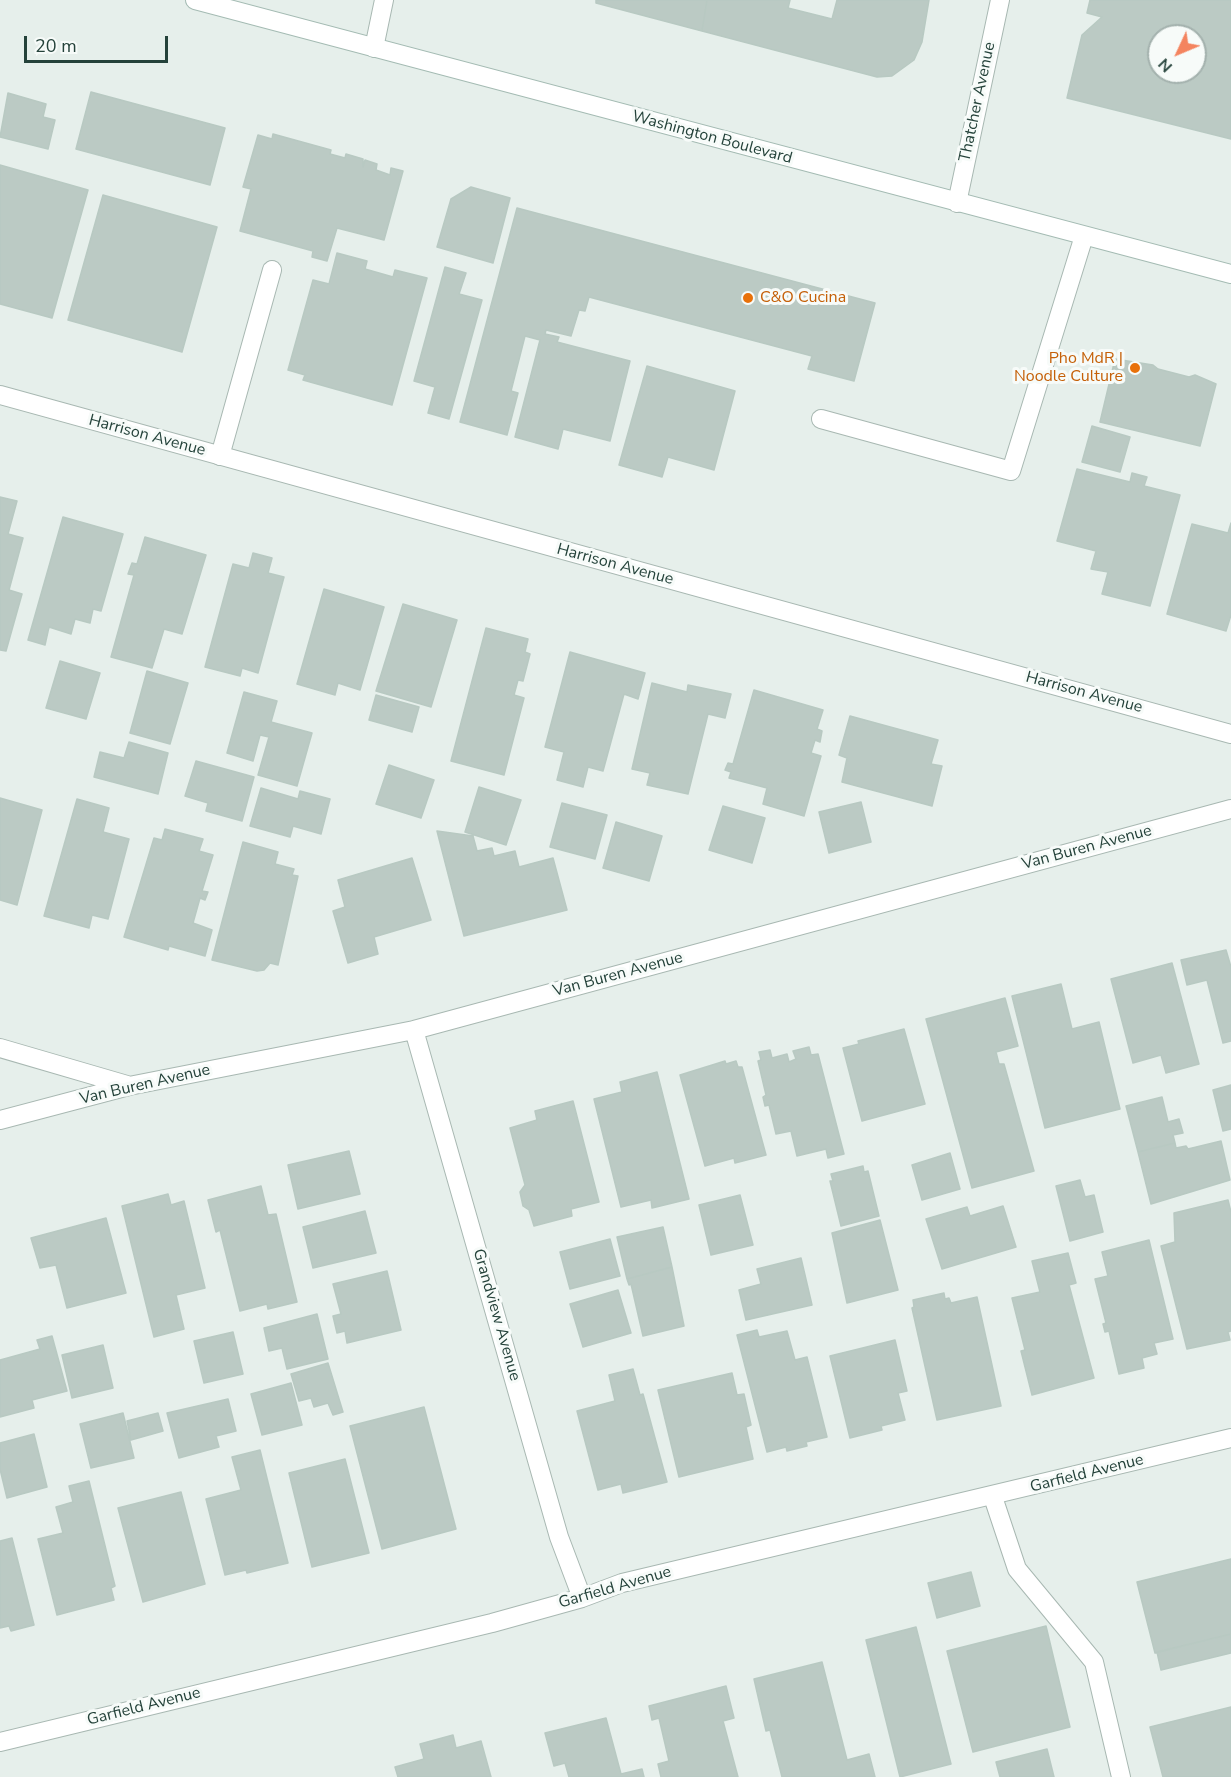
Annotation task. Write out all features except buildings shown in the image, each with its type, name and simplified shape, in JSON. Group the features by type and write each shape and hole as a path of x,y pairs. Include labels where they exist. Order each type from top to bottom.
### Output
{"street":[{"name":"Washington Boulevard","path":"195,0 957,204 1231,274"},
{"path":"374,48 384,0"},
{"name":"Thatcher Avenue","path":"957,204 1000,0"},
{"path":"821,419 1011,471 1084,236"},
{"path":"220,456 272,270"},
{"name":"Harrison Avenue","path":"0,395 1231,734"},
{"name":"Van Buren Avenue","path":"0,1120 129,1086 414,1030 1231,809"},
{"name":"Grandview Avenue","path":"414,1030 559,1537 582,1598"},
{"path":"0,1047 129,1086"},
{"name":"Garfield Avenue","path":"0,1742 492,1623 582,1598 622,1584 993,1497 1231,1438"},
{"path":"993,1497 1017,1569 1094,1662 1122,1777"}],"place":[{"name":"C&O Cucina","path":"748,298"},
{"name":"Pho MdR | Noodle Culture","path":"1135,368"}]}
